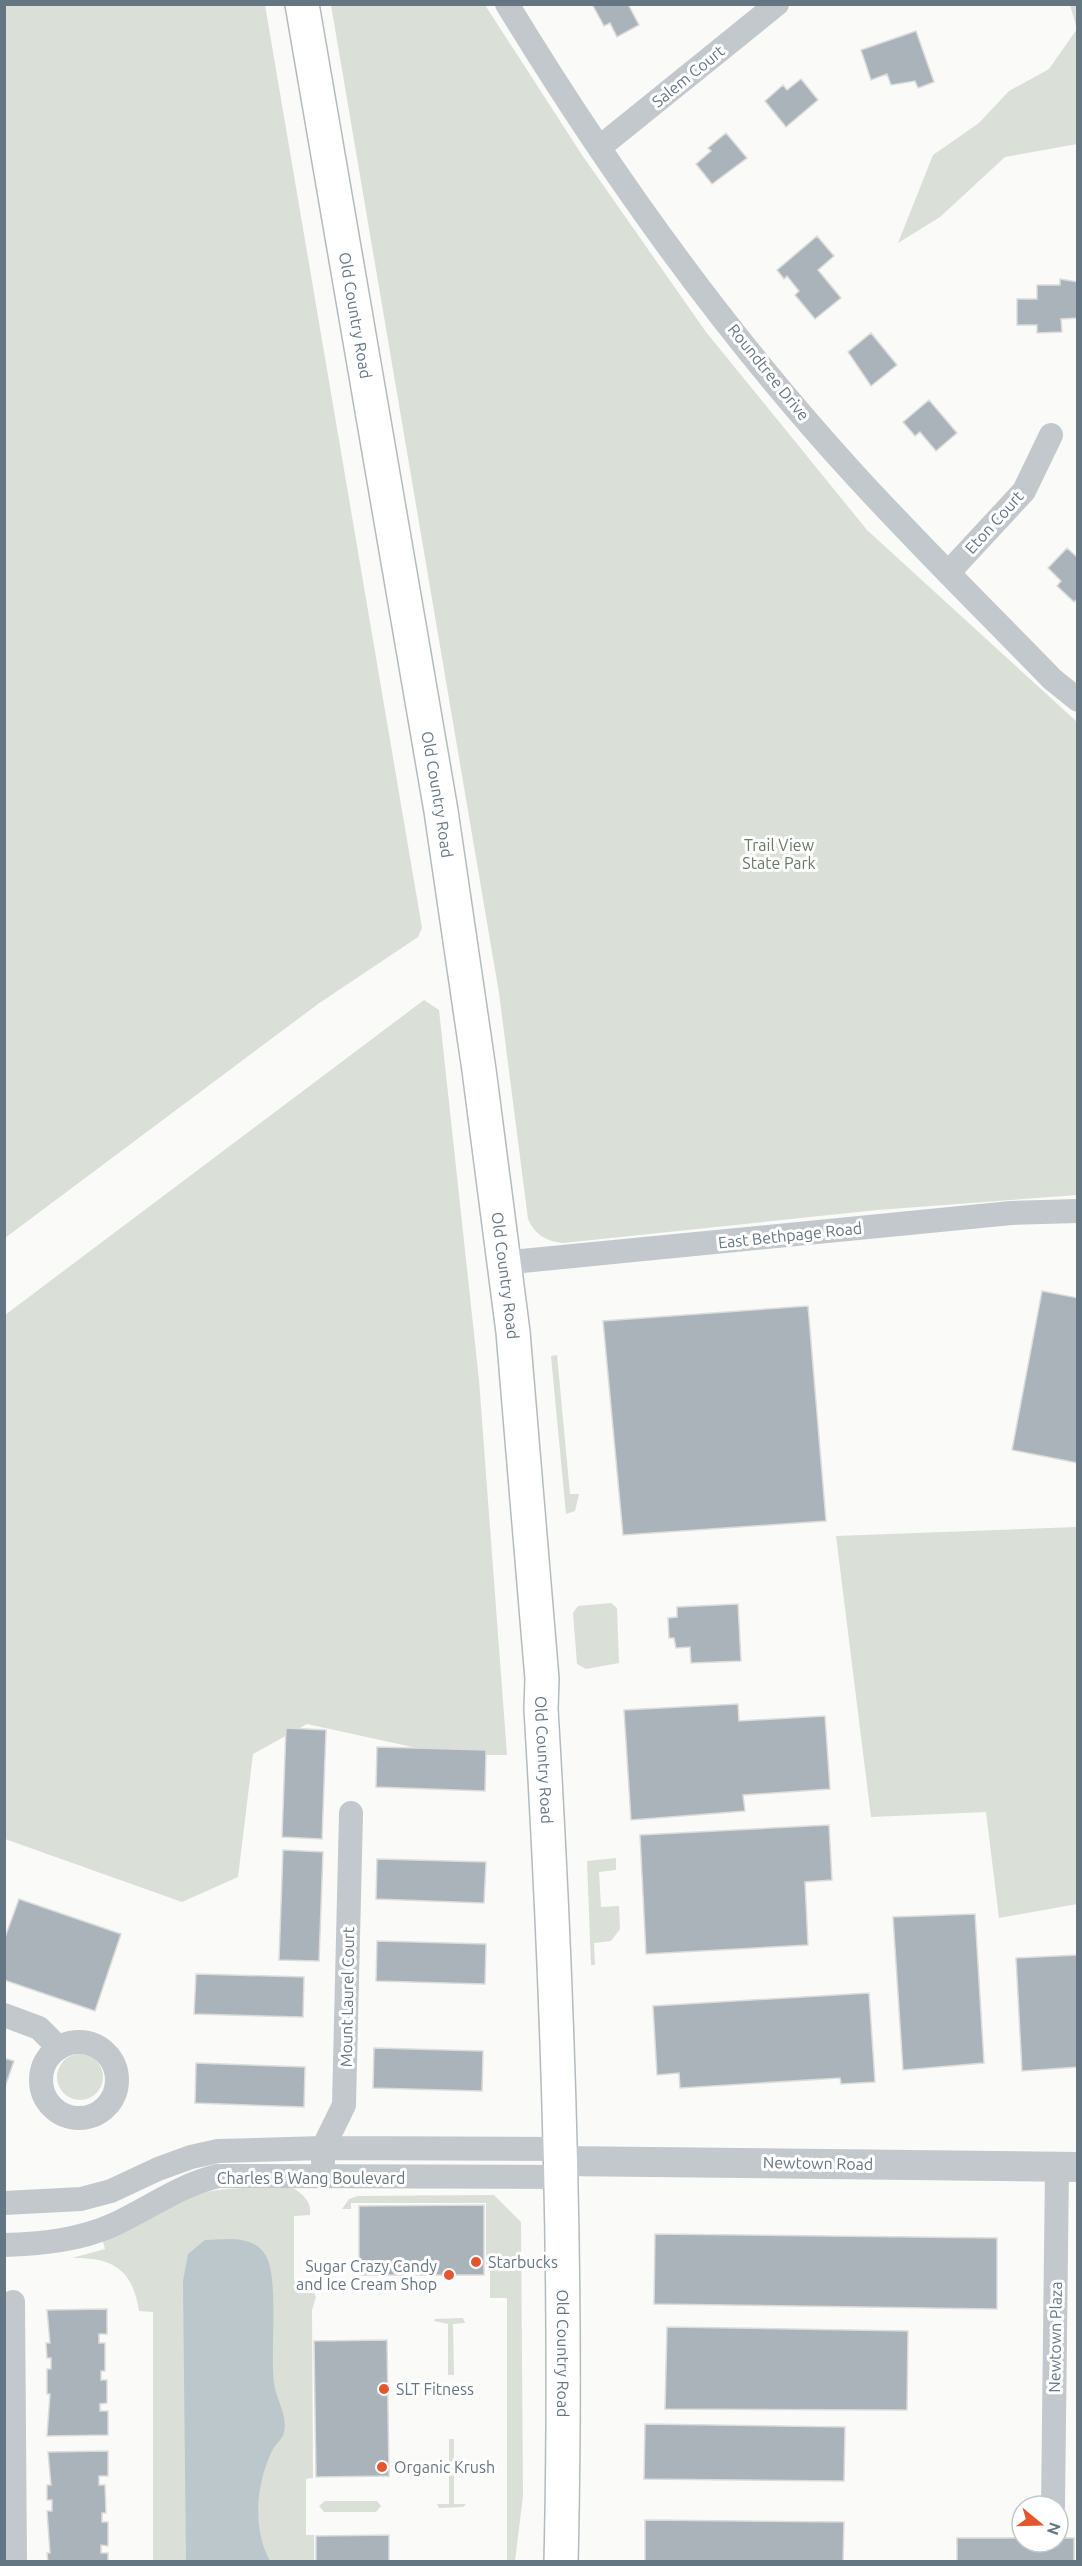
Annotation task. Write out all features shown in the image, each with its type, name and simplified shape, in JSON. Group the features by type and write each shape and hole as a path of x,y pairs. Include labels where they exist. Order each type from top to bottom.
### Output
{"main road":[{"name":"Old Country Road","path":"302,4 441,811 479,1070 502,1263 513,1332 542,1679 541,1709 556,1978 560,2162 561,2562"}],"street":[{"name":"Roundtree Drive","path":"507,4 549,74 666,242 769,374 853,473 1052,679 1077,700"},
{"name":"Salem Court","path":"600,147 777,4"},
{"name":"Eton Court","path":"948,573 1024,491 1051,435"},
{"name":"East Bethpage Road","path":"502,1263 1011,1213 1077,1211"},
{"name":"Mount Laurel Court","path":"323,2177 323,2148 344,2105 351,1813"},
{"path":"4,2015 39,2028 58,2048"},
{"name":"Charles B Wang Boulevard","path":"4,2203 81,2199 111,2191 158,2169 191,2157 218,2151 323,2148 560,2162"},
{"name":"Charles B Wang Boulevard","path":"4,2245 80,2237 114,2224 161,2197 195,2182 218,2176 323,2177 560,2162"},
{"name":"Newtown Road","path":"560,2162 1067,2167"},
{"name":"Newtown Plaza","path":"1053,2494 1067,2167"},
{"path":"13,2302 9,2401 15,2562"}],"green space":[{"path":"4,5 265,5 422,928 418,937 318,1004 5,1238"},
{"name":"Trail View State Park","path":"331,5 485,5 582,155 706,332 867,530 1077,722 1077,1195 877,1210 563,1243 551,1241 542,1236 531,1225 528,1219 499,993"},
{"path":"1070,5 1077,5 1077,29"},
{"path":"1077,29 1077,144 1005,157 940,217 898,243 933,155 979,123 1009,91 1049,69"},
{"path":"424,1000 439,1010 479,1380 507,1755 449,1755 307,1724 253,1754 238,1877 182,1902 5,1839 5,1315"},
{"path":"557,1355 570,1494 579,1494 575,1511 566,1514 551,1356"},
{"path":"1077,1527 1077,1904 999,1918 986,1812 871,1817 836,1536"},
{"path":"611,1603 617,1608 619,1663 586,1669 577,1664 573,1613 578,1606"},
{"path":"616,1858 616,1870 599,1872 601,1907 619,1906 620,1929 611,1941 594,1943 595,1965 591,1965 587,1861"},
{"path":"80,2054 89,2055 97,2060 102,2068 102,2086 97,2094 89,2099 80,2100 71,2099 63,2094 58,2086 57,2077 58,2068 63,2060 71,2055"},
{"path":"239,2188 293,2188 306,2199 310,2206 310,2215 294,2216 294,2281 310,2282 316,2297 312,2310 313,2478 306,2479 306,2535 314,2535 314,2561 153,2561 153,2312 139,2311 132,2285 119,2269 99,2260 72,2258 105,2249 103,2242 175,2202 199,2194"},
{"path":"494,2195 521,2222 523,2496 515,2561 507,2561 507,2298 490,2298 490,2269 486,2269 486,2203 351,2203 351,2209 342,2209 349,2199 358,2196"},
{"path":"463,2318 465,2323 453,2324 454,2375 448,2375 448,2324 434,2321 435,2319"},
{"path":"449,2439 454,2439 454,2504 466,2504 463,2507 439,2508 437,2504 449,2504"},
{"path":"325,2501 377,2501 381,2506 376,2512 324,2512 319,2506"}],"shaded area":[{"path":"231,2239 251,2243 263,2251 270,2267 272,2281 274,2383 285,2426 281,2439 273,2448 262,2477 258,2506 260,2535 270,2561 186,2561 183,2281 188,2254 205,2240"}],"building":[{"path":"592,4 628,4 639,25 617,37 610,23 604,26"},
{"path":"916,31 934,82 918,88 915,81 891,85 887,74 871,80 861,50"},
{"path":"801,79 818,100 786,127 765,101 783,85 787,90"},
{"path":"726,133 747,158 712,184 696,164 711,151 708,148"},
{"path":"817,236 834,256 818,270 841,298 815,319 795,295 799,291 787,276 784,279 777,270"},
{"path":"1060,279 1078,282 1078,318 1061,319 1062,332 1037,333 1037,325 1017,325 1017,299 1037,299 1037,285 1060,285"},
{"path":"871,333 897,365 871,386 848,352"},
{"path":"929,400 957,433 936,451 920,432 915,436 903,422"},
{"path":"1067,548 1078,558 1078,598 1074,602 1057,586 1061,581 1048,568"},
{"path":"1042,1291 1078,1298 1078,1463 1012,1450"},
{"path":"808,1306 826,1521 623,1535 603,1321"},
{"path":"738,1604 741,1661 691,1663 690,1647 676,1648 674,1638 669,1638 668,1618 677,1617 677,1607"},
{"path":"738,1704 739,1721 825,1716 830,1789 743,1795 745,1811 631,1820 624,1710"},
{"path":"286,1728 326,1730 322,1839 282,1837"},
{"path":"377,1747 486,1750 485,1791 376,1787"},
{"path":"829,1825 832,1880 805,1882 808,1945 646,1954 640,1835"},
{"path":"283,1850 323,1852 319,1961 279,1960"},
{"path":"377,1859 486,1862 484,1903 376,1899"},
{"path":"19,1899 121,1934 95,2011 4,1980 4,1940"},
{"path":"975,1914 984,2063 903,2070 893,1917"},
{"path":"377,1941 486,1944 485,1984 376,1981"},
{"path":"1078,1955 1078,2067 1022,2071 1016,1958"},
{"path":"196,1974 304,1977 303,2017 194,2014"},
{"path":"869,1993 875,2082 841,2084 840,2078 680,2088 679,2073 657,2075 653,2006"},
{"path":"374,2048 483,2051 482,2091 373,2088"},
{"path":"4,2058 14,2061 4,2090"},
{"path":"196,2063 305,2067 304,2107 195,2103"},
{"path":"484,2205 484,2275 359,2275 359,2206"},
{"path":"655,2234 997,2238 997,2309 654,2304"},
{"path":"107,2309 107,2334 99,2334 99,2343 105,2343 105,2371 101,2371 101,2380 107,2380 107,2403 100,2404 100,2411 108,2411 108,2435 47,2436 50,2394 47,2394 47,2369 51,2369 51,2358 47,2358 46,2343 50,2343 47,2310"},
{"path":"667,2327 908,2331 907,2410 665,2409"},
{"path":"387,2340 389,2476 316,2477 314,2341"},
{"path":"645,2424 845,2427 844,2481 644,2479"},
{"path":"108,2451 108,2476 99,2476 99,2485 105,2485 106,2513 102,2513 102,2522 108,2522 108,2546 101,2545 101,2553 108,2553 108,2562 48,2562 47,2553 50,2553 47,2511 52,2511 52,2500 47,2500 47,2485 51,2485 48,2452"},
{"path":"645,2520 844,2522 843,2562 645,2562"},
{"path":"389,2535 389,2562 316,2562 316,2536"},
{"path":"957,2538 1010,2538 1010,2554 1070,2554 1070,2538 1074,2538 1074,2560 1078,2562 957,2562"}],"place":[{"name":"Starbucks","path":"476,2262"},
{"name":"Sugar Crazy Candy and Ice Cream Shop","path":"449,2275"},
{"name":"SLT Fitness","path":"384,2389"},
{"name":"Organic Krush","path":"382,2467"}]}
